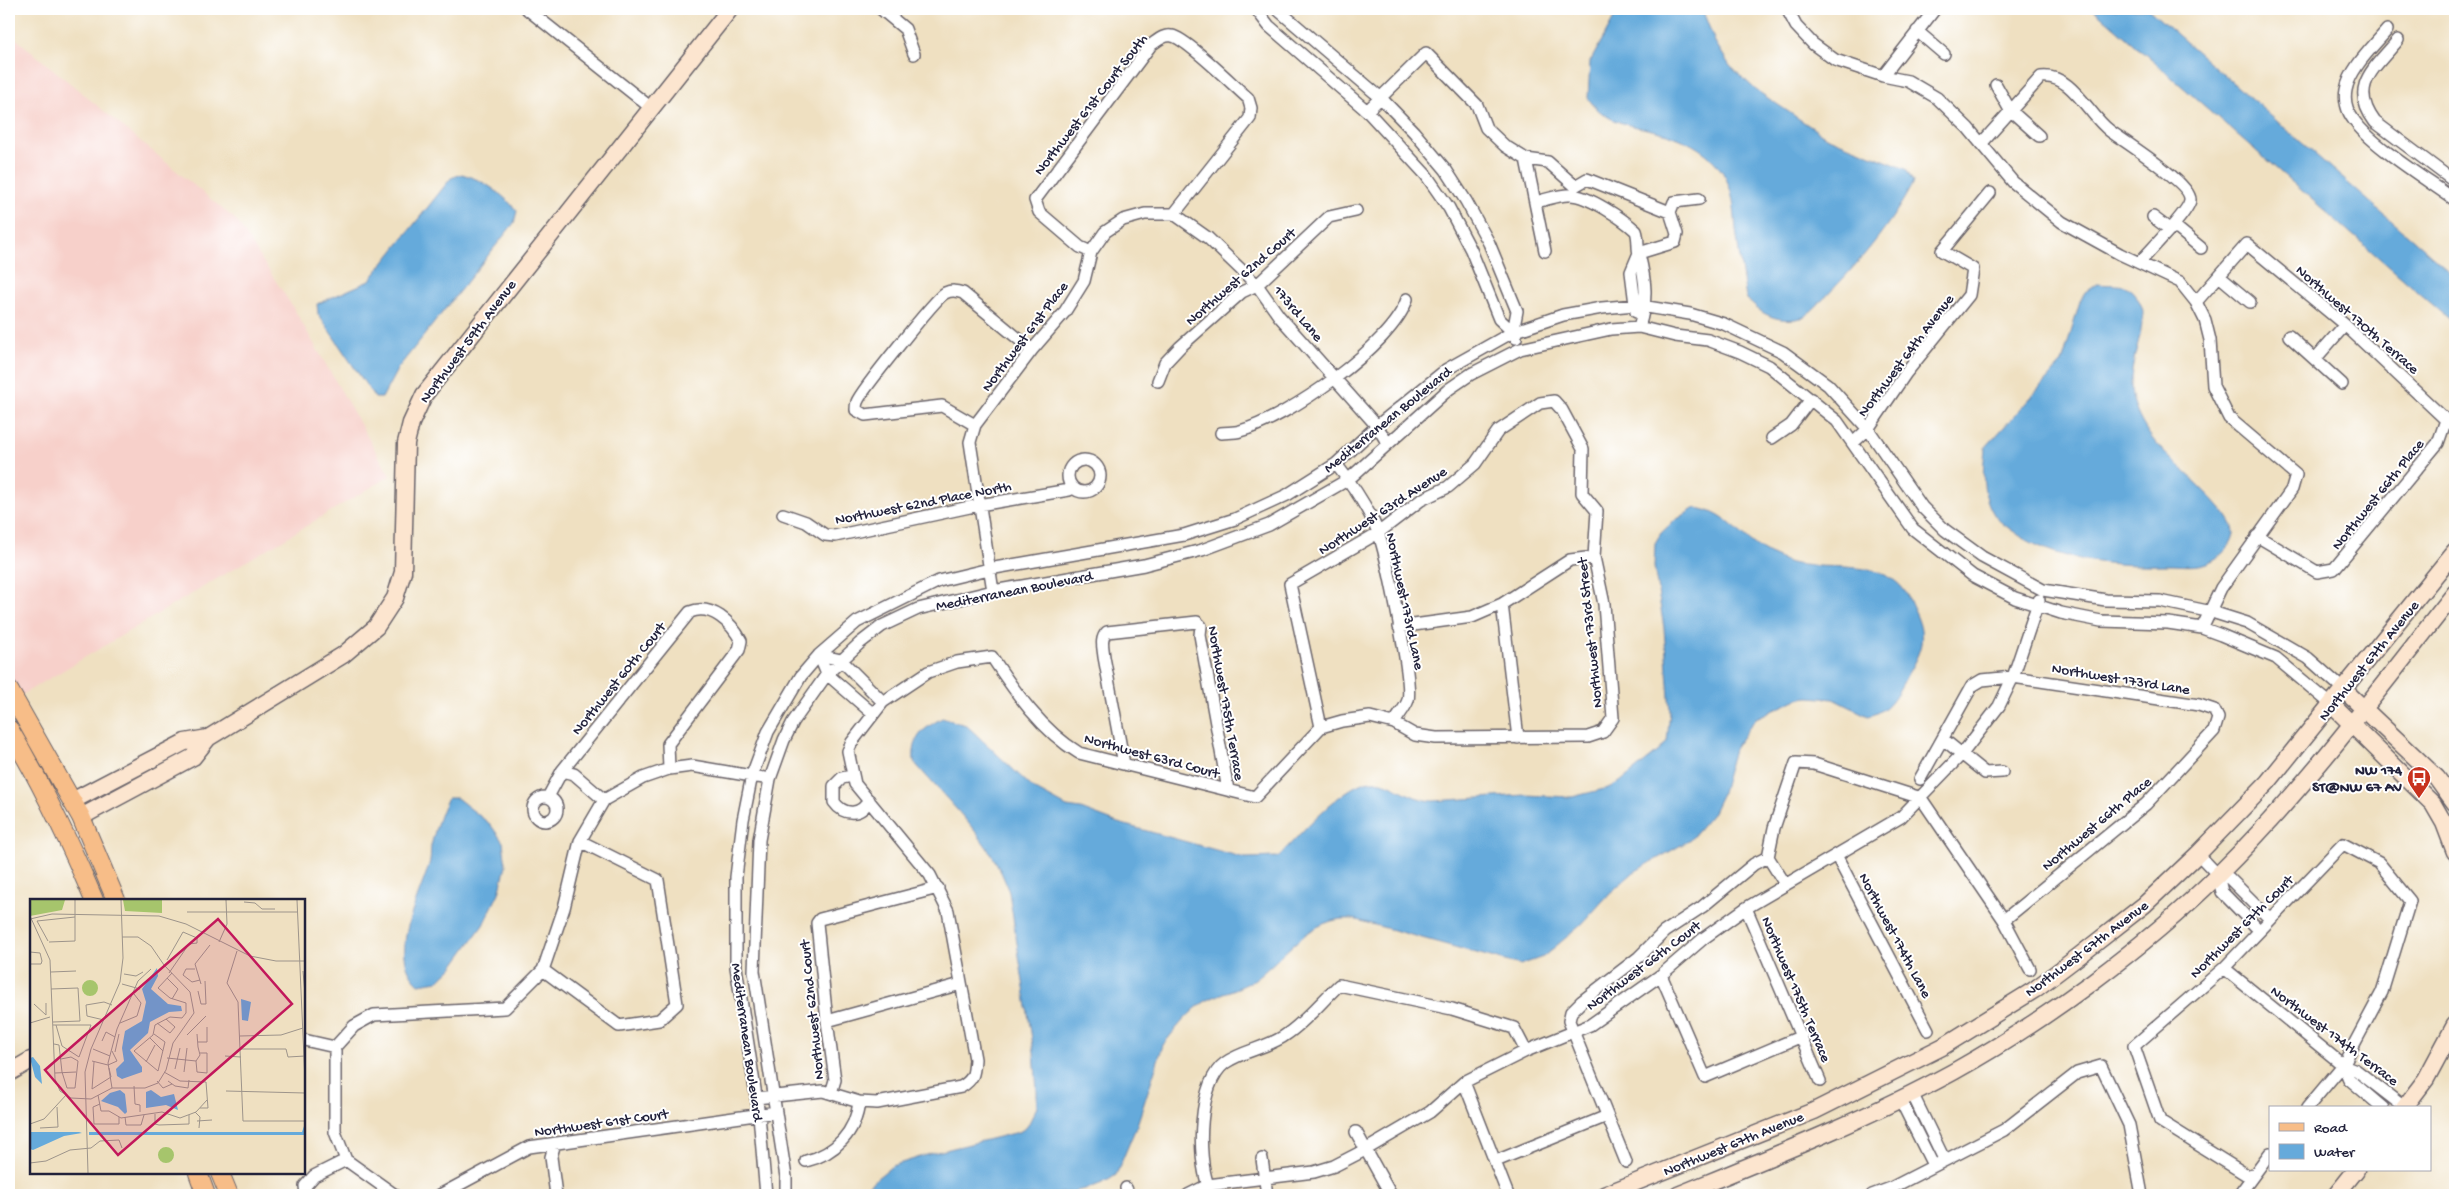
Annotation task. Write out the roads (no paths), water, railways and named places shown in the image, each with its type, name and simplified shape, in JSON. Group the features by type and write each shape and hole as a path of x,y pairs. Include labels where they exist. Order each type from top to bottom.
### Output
{"main road":[{"name":"Northwest 59th Avenue","path":"81,817 194,757 208,738 342,655 376,627 395,598 403,572 406,443 418,406 424,395 730,9"},
{"name":"Northwest 67th Avenue","path":"1604,1195 1636,1189 1814,1111 1942,1047 2034,990 2144,905 2198,854 2268,782 2455,551"},
{"path":"2434,577 2455,570"},
{"name":"Northwest 67th Avenue","path":"1678,1195 1823,1135 1955,1071 2047,1013 2161,926 2218,875 2288,800 2455,593"},
{"name":"Mediterranean Boulevard","path":"2343,689 2437,778 2455,803"},
{"path":"9,690 81,817 116,899"},
{"name":"Mediterranean Boulevard","path":"2332,705 2433,804 2444,823 2455,852"},
{"path":"9,729 53,811 94,899"},
{"name":"Northwest 59th Avenue","path":"72,801 185,742 208,738"},
{"path":"42,789 81,817"},
{"path":"53,811 64,815 89,836"},
{"path":"2406,1106 2426,1079 2455,1025"},
{"path":"9,1073 30,1061"},
{"path":"1893,1071 1906,1096"},
{"path":"2336,1195 2354,1172"},
{"path":"198,1174 206,1195"},
{"path":"220,1174 229,1195"}],"street":[{"path":"527,9 650,108"},
{"path":"881,9 905,29 914,54"},
{"path":"1256,9 1269,26 1367,111 1426,175 1449,208 1471,250 1499,319 1513,332 1520,349"},
{"path":"1277,9 1380,98 1414,132 1446,170 1489,243 1517,311 1513,332"},
{"path":"1787,9 1796,26 1813,44 1835,60 1883,76 1908,81 1937,98 1968,128 2013,182 2062,222 2120,254 2180,282 2196,302 2205,320 2210,340 2213,386 2229,418 2296,475 2292,489 2221,588 2212,612 2202,628"},
{"path":"1883,76 1934,9"},
{"path":"2386,30 2350,79 2346,91 2346,106 2353,120 2369,137 2455,200"},
{"path":"1917,31 1944,54"},
{"name":"Northwest 61st Court South","path":"1092,252 1080,247 1039,212 1035,200 1151,45 1164,36 1173,36 1186,43 1248,98 1251,108 1250,118 1174,214"},
{"path":"2398,40 2367,78 2362,95 2365,109 2375,122 2455,182"},
{"path":"1367,111 1426,53 1478,105 1486,128 1505,146 1526,158 1548,162 1576,191 1622,219 1634,229 1638,237 1639,253 1645,270 1639,327"},
{"path":"1981,144 2042,77 2051,76 2066,84 2106,128 2176,180 2190,193 2190,202 2140,262"},
{"path":"1996,85 2010,110 2039,136"},
{"path":"1526,158 1545,250"},
{"path":"1535,202 1571,195 1587,179 1670,212"},
{"name":"Northwest 64th Avenue","path":"1853,443 1868,429 1906,374 1969,295 1973,269 1942,251 1990,193"},
{"path":"1639,253 1674,242 1677,234 1670,212 1676,200 1699,199"},
{"name":"Northwest 62nd Court","path":"1158,381 1165,362 1180,346 1242,292 1257,285 1329,217 1356,211"},
{"name":"Northwest 61st Place","path":"975,425 1069,305 1084,281 1092,252 1104,232 1123,220 1145,214 1174,214"},
{"name":"173rd Lane","path":"1174,214 1208,238 1257,285 1279,316 1377,426 1388,444"},
{"path":"2153,217 2169,229 2178,229 2201,248"},
{"name":"Northwest 17Oth Terrace","path":"2219,276 2246,244 2345,324 2446,420"},
{"path":"2196,302 2219,276 2250,302"},
{"path":"993,591 970,442 975,425 942,406 865,414 856,410 857,402 917,324 943,294 953,290 963,293 1032,350"},
{"path":"1221,433 1239,431 1283,412 1335,378 1388,330 1403,312 1407,299"},
{"name":"Mediterranean Boulevard","path":"766,1195 759,1115 736,967 736,877 743,820 752,776 768,732 801,676 819,655 857,622 939,581 989,569 1184,535 1244,515 1287,495 1336,464 1377,426 1447,369 1513,332 1563,315 1640,306 1690,314 1724,324 1783,352 1828,385 1868,429 1922,507 1945,530 1982,557 2043,590 2106,600 2160,601 2212,612 2247,623 2308,658 2343,689"},
{"path":"2315,359 2345,324"},
{"name":"Mediterranean Boulevard","path":"786,1195 786,1177 754,971 759,840 770,778 793,722 827,674 882,626 918,609 993,591 1144,565 1202,550 1269,525 1349,480 1449,389 1471,374 1520,349 1611,329 1639,327 1675,336 1708,340 1740,352 1768,366 1837,421 1914,529 1973,576 2015,598 2061,613 2101,621 2168,623 2202,628 2250,646 2283,664 2332,705"},
{"path":"2289,336 2342,384"},
{"path":"1772,438 1790,425 1811,399"},
{"name":"Northwest 63rd Avenue","path":"1321,727 1290,584 1378,532 1421,500 1448,487 1475,464 1498,432 1540,403 1554,401"},
{"name":"Northwest 173rd Street","path":"1518,738 1588,737 1604,732 1613,718 1604,604 1594,557 1597,512 1582,493 1583,449 1562,410 1554,401"},
{"name":"Northwest 66th Place","path":"2257,536 2317,572 2334,569 2438,444 2446,420"},
{"name":"Northwest 173rd Lane","path":"1336,464 1349,480 1378,532 1399,627 1409,690 1408,701 1394,722"},
{"name":"Northwest 62nd Place North","path":"783,514 806,522 825,535 835,536 979,505 1073,488"},
{"path":"1399,627 1472,617 1502,604 1570,560 1594,557"},
{"name":"Northwest 66th Court","path":"1188,1195 1208,1185 1314,1172 1334,1166 1365,1150 1430,1112 1464,1082 1526,1051 1590,1025 1661,975 1704,938 1746,908 1902,817 1962,754 1999,706 2013,677 2043,590"},
{"path":"1321,727 1342,721 1370,717 1394,722 1415,735 1436,738 1518,738 1502,604"},
{"name":"Northwest 60th Court","path":"548,797 562,771 690,612 699,608 713,612 735,629 741,641 739,650 668,744 669,770"},
{"name":"Northwest 175th Terrace","path":"1124,764 1102,640 1107,632 1197,622 1200,626 1200,635 1228,790"},
{"path":"2283,664 2294,649"},
{"path":"819,655 841,660 883,702"},
{"path":"819,655 827,674 872,713"},
{"name":"Northwest 63rd Court","path":"859,1102 876,1103 961,1087 971,1081 974,1076 974,1059 948,912 938,888 930,875 871,806 869,800 855,784 852,776 848,751 872,713 883,702 928,672 957,662 992,657 1015,693 1066,745 1079,753 1255,797 1321,727"},
{"name":"Northwest 173rd Lane","path":"1920,780 1972,686 1982,680 2013,677 2199,705 2214,710 2218,718"},
{"name":"Northwest 66th Place","path":"2004,920 2146,804 2204,745 2214,731 2218,718"},
{"path":"1943,739 1985,773 2002,772"},
{"path":"1785,884 1768,857 1774,828 1796,763 1814,764 1921,798 2004,920 2030,969"},
{"path":"395,1195 346,1160 335,1132 335,1046 354,1026 374,1014 505,1008 543,970 564,908 580,841 604,800 643,778 669,770 692,766 770,778"},
{"path":"562,771 574,774 604,800"},
{"path":"852,776 842,778 834,786 834,802 842,811 852,813 862,809 869,800"},
{"path":"543,970 619,1026 659,1020 677,1004 658,880 580,841"},
{"name":"Northwest 67th Court","path":"2250,1177 2160,1121 2134,1046 2224,968 2343,844 2379,863 2410,902 2382,992 2343,1065"},
{"path":"2198,854 2218,875 2222,892 2260,930"},
{"name":"Northwest 174th Lane","path":"1836,855 1928,1030"},
{"path":"1626,1162 1569,1021 1572,1012 1582,1001 1639,957 1675,924 1734,883 1754,864 1768,857"},
{"path":"2218,875 2229,878 2270,919"},
{"name":"Northwest 62nd Court","path":"831,1093 835,1080 826,1021 817,923 820,919 938,888"},
{"name":"Northwest 175th Terrace","path":"1746,908 1820,1081"},
{"name":"Northwest 174th Terrace","path":"2224,968 2343,1065 2356,1070 2401,1106"},
{"path":"1661,975 1705,1077 1802,1036"},
{"path":"826,1021 961,984"},
{"path":"1208,1185 1202,1163 1200,1140 1204,1106 1216,1071 1227,1062 1286,1035 1339,985 1452,1008 1514,1028 1526,1051"},
{"path":"305,1040 335,1046"},
{"path":"2309,1106 2343,1065 2349,1079 2381,1106"},
{"path":"1872,1195 1891,1188 1944,1159 2004,1130 2077,1073 2101,1066 2129,1125 2142,1195"},
{"path":"1464,1082 1508,1195"},
{"path":"756,1098 813,1091 831,1093 859,1102 858,1115 848,1135 819,1158 806,1161"},
{"path":"1906,1096 1930,1129 1944,1159"},
{"path":"1906,1096 1918,1135 1933,1165"},
{"name":"Northwest 61st Court","path":"440,1195 529,1146 776,1112"},
{"path":"1496,1161 1607,1116"},
{"path":"1918,1135 1930,1129"},
{"path":"1356,1132 1391,1195"},
{"path":"555,1143 551,1157 556,1195"},
{"path":"2238,1195 2269,1153"},
{"path":"1262,1159 1267,1195"},
{"path":"306,1195 305,1186 314,1176 346,1160"}],"water":[{"path":"1619,9 1702,9 1715,42 1730,66 1756,90 1826,137 1906,169 1913,182 1891,219 1865,254 1805,317 1787,320 1772,317 1758,310 1746,298 1734,206 1726,178 1719,167 1698,148 1673,136 1614,120 1600,111 1588,98 1590,62"},
{"path":"2093,9 2148,9 2455,276 2455,324"},
{"path":"462,174 485,184 506,199 517,211 514,223 398,368 382,398 375,398 318,314 317,304 369,281 451,178"},
{"path":"2097,284 2127,287 2140,302 2143,309 2141,330 2131,377 2132,395 2137,413 2158,446 2217,504 2232,526 2234,534 2230,545 2222,554 2208,562 2190,566 2128,565 2065,556 2027,540 2010,529 1996,516 1988,503 1984,488 1985,448 2062,363 2080,302 2085,292"},
{"path":"1695,508 1707,510 1717,515 1763,551 1785,561 1809,566 1868,570 1894,580 1904,590 1918,619 1921,634 1920,648 1894,699 1883,710 1868,716 1834,699 1809,697 1800,698 1756,718 1734,749 1722,793 1712,814 1690,840 1634,872 1610,893 1581,925 1543,957 1520,965 1353,919 1338,920 1311,930 1255,979 1206,1001 1194,1009 1177,1027 1163,1045 1137,1125 1116,1175 1102,1183 1065,1193 1045,1195 856,1195 892,1166 933,1153 1019,1132 1027,1127 1037,1107 1034,1052 1009,892 1002,873 981,839 914,762 915,746 924,730 942,718 966,725 1034,789 1067,807 1081,809 1118,823 1245,858 1278,857 1324,810 1352,788 1365,782 1383,782 1416,797 1433,801 1525,795 1572,797 1608,788 1620,782 1660,750 1667,741 1670,712 1664,628 1654,567 1655,543 1661,533 1674,521"},
{"path":"448,798 457,798 490,824 503,842 506,866 499,893 483,925 452,968 438,981 419,984 409,972 405,957 405,941 408,924 430,861 431,846 436,827"}],"place":[{"name":"NW 174 ST@NW 67 AV","path":"2419,799"}]}
